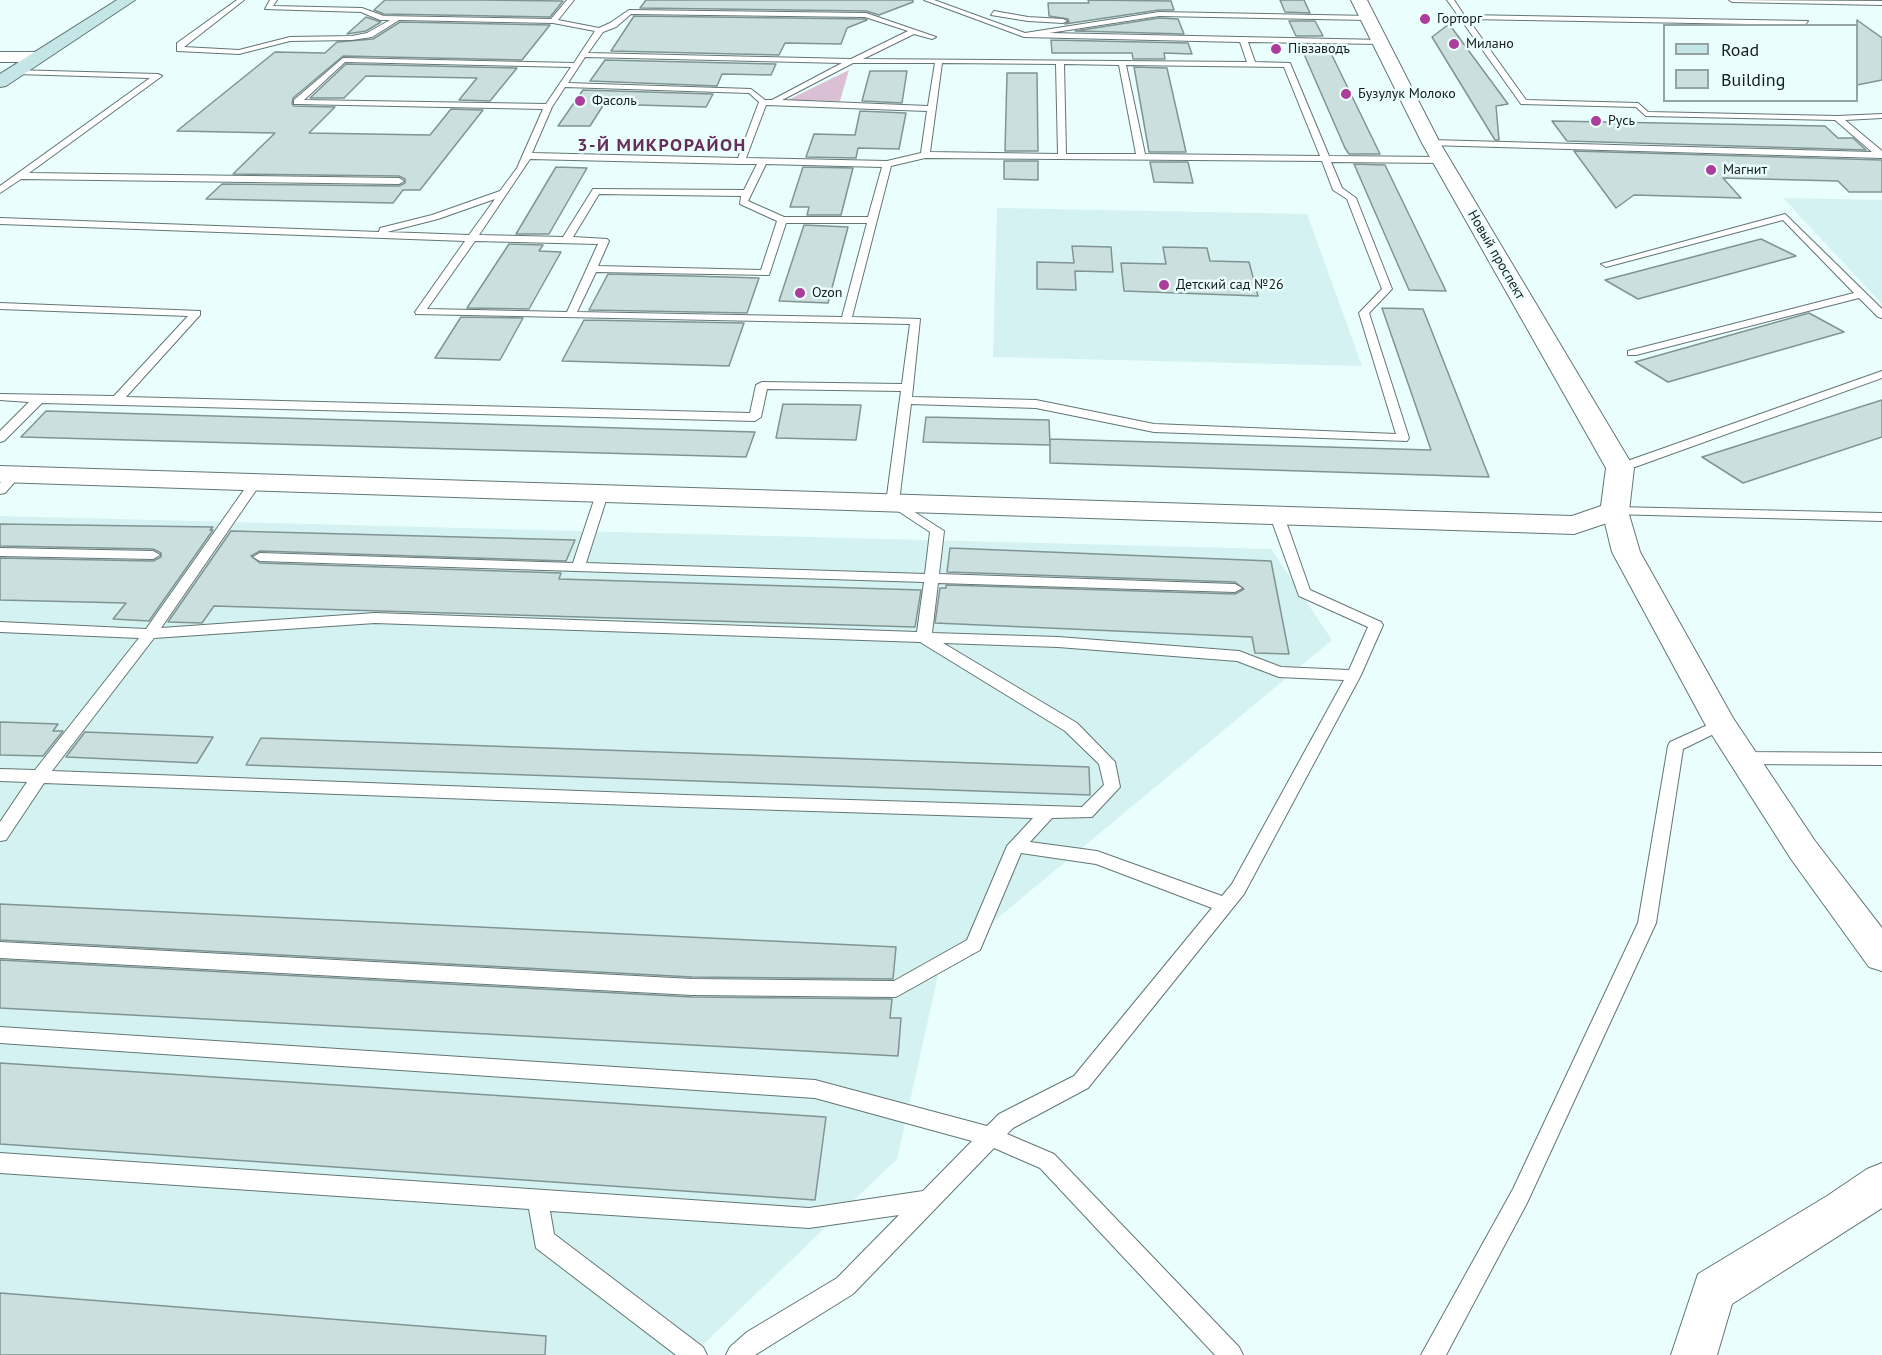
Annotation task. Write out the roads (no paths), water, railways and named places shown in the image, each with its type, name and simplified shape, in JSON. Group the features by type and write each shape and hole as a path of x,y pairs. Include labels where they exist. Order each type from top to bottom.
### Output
{"main road":[{"path":"0,82 127,0"}],"street":[{"name":"Новый проспект","path":"1363,9 1436,152 1620,468"},
{"path":"0,57 39,57"},
{"path":"1620,468 1615,511 1626,552 1721,724 1803,850 1882,956"},
{"path":"5,480 255,483 1574,525 1615,511"},
{"path":"1694,1355 1714,1290 1842,1211 1882,1183"}],"lane":[{"path":"241,0 180,45 180,49 239,52 290,39 352,38 387,26 396,18"},
{"path":"274,0 267,8 362,9 383,18 553,21 600,30"},
{"path":"553,21 571,0"},
{"path":"927,0 1024,35 1380,42"},
{"path":"1450,0 1524,102 1638,105 1646,114 1837,118 1882,116"},
{"path":"1732,0 1882,3"},
{"path":"1024,35 1159,14 1363,9"},
{"path":"924,638 937,531 892,503 916,321 420,312 503,193 526,156 548,107 574,65 600,30 613,25 629,12 866,15 932,37"},
{"path":"994,13 1028,19 1096,23"},
{"path":"1463,17 1805,23"},
{"path":"774,102 914,31"},
{"path":"1243,40 1252,64"},
{"path":"0,397 755,417 762,385 1036,404 1154,428 1403,438 1364,313 1387,290 1351,198 1338,190 1287,65 852,61 581,55"},
{"path":"548,107 297,102 343,60 574,65"},
{"path":"925,155 939,61"},
{"path":"1060,62 1062,158"},
{"path":"1122,63 1141,159"},
{"path":"0,190 158,76 16,72"},
{"path":"562,85 752,91 763,102 932,109"},
{"path":"741,161 763,102"},
{"path":"1837,118 1881,155"},
{"path":"526,156 887,164 925,155 1326,160 1436,152 1881,155"},
{"path":"763,161 743,202 782,220 872,220"},
{"path":"846,320 887,164"},
{"path":"20,176 399,181"},
{"path":"566,240 596,190 748,193"},
{"path":"366,234 435,217 503,193"},
{"path":"1606,264 1785,217 1882,315"},
{"path":"592,269 765,273 782,220"},
{"path":"2,222 604,241 571,314"},
{"path":"1632,353 1861,294"},
{"path":"0,306 196,313 117,400"},
{"path":"1620,468 1882,374"},
{"path":"0,438 39,399"},
{"path":"0,835 39,776 150,634 255,483"},
{"path":"578,567 602,494"},
{"path":"1615,511 1882,517"},
{"path":"738,1355 755,1340 845,1286 1006,1121 1081,1082 1238,889 1354,675 1376,626 1304,593 1276,516"},
{"path":"0,552 153,555"},
{"path":"260,557 1235,588"},
{"path":"0,627 150,634 375,618 1058,642 1239,656 1280,672 1354,675"},
{"path":"0,775 685,801 1086,813 1112,787 1107,762 1071,727 924,638"},
{"path":"1433,1355 1520,1196 1647,923 1676,747 1721,724"},
{"path":"1745,758 1882,759"},
{"path":"0,950 692,987 896,989 974,945 1016,846 1049,812"},
{"path":"1016,846 1097,858 1225,905"},
{"path":"0,1035 815,1089 991,1137 1047,1161 1231,1355"},
{"path":"0,1162 808,1218 928,1201"},
{"path":"538,1200 544,1240 695,1355"}],"place":[{"name":"Горторг","path":"1425,19"},
{"name":"Милано","path":"1454,44"},
{"name":"Півзаводъ","path":"1276,49"},
{"name":"Бузулук Молоко","path":"1346,94"},
{"name":"Фасоль","path":"580,101"},
{"name":"Русь","path":"1596,121"},
{"name":"Магнит","path":"1711,170"},
{"name":"Детский сад №26","path":"1164,285"},
{"name":"Ozon","path":"800,293"}],"district":[{"name":"3-Й МИКРОРАЙОН","path":"662,146"}]}
